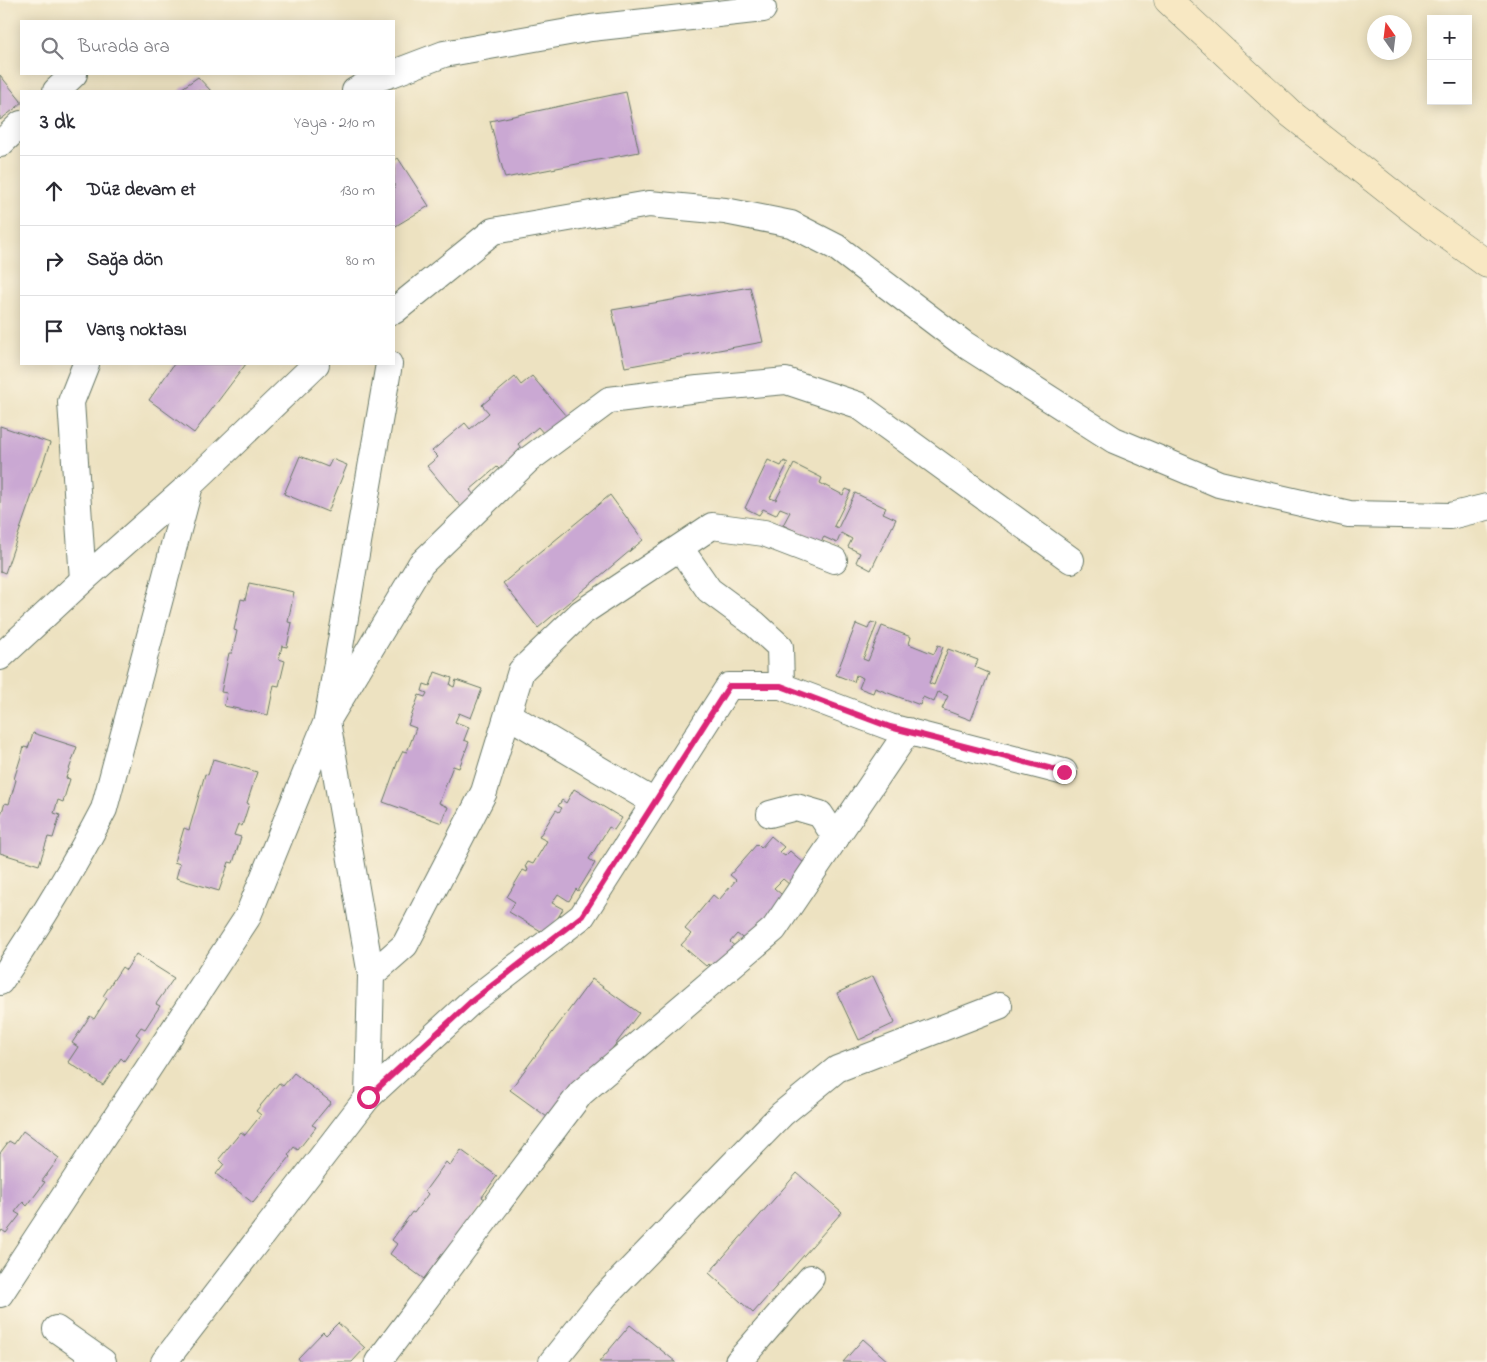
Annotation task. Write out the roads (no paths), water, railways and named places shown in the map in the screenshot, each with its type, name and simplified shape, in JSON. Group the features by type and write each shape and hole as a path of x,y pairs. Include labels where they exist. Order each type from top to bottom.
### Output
{"street":[{"path":"1168,0 1290,113 1424,218 1487,264"},
{"path":"395,72 444,54 591,28 763,9"},
{"path":"57,90 73,75"},
{"path":"357,90 387,75"},
{"path":"0,144 20,125"},
{"path":"396,310 493,231 649,204 725,211 790,224 836,247 964,344 1114,440 1219,484 1349,514 1450,516 1487,507"},
{"path":"83,580 71,402 86,365"},
{"path":"0,657 190,485 315,365"},
{"path":"368,1097 371,975 327,721 389,365"},
{"path":"0,1294 247,918 327,721 421,564 528,460 609,400 786,381 858,404 1071,560"},
{"path":"0,982 30,939 80,856 104,809 190,485"},
{"path":"371,975 405,945 484,792 521,671 581,613 712,526 764,533 834,560"},
{"path":"680,548 709,590 755,624 780,647 781,686"},
{"path":"164,1362 368,1097 472,1001 582,916 729,686 781,686 890,727 1064,772"},
{"path":"508,715 654,802"},
{"path":"378,1362 581,1093 774,929 908,731"},
{"path":"770,814 796,807 820,814 836,838"},
{"path":"552,1362 605,1296 782,1114 837,1069 999,1006"},
{"path":"738,1362 811,1278"},
{"path":"56,1329 104,1362"}]}
